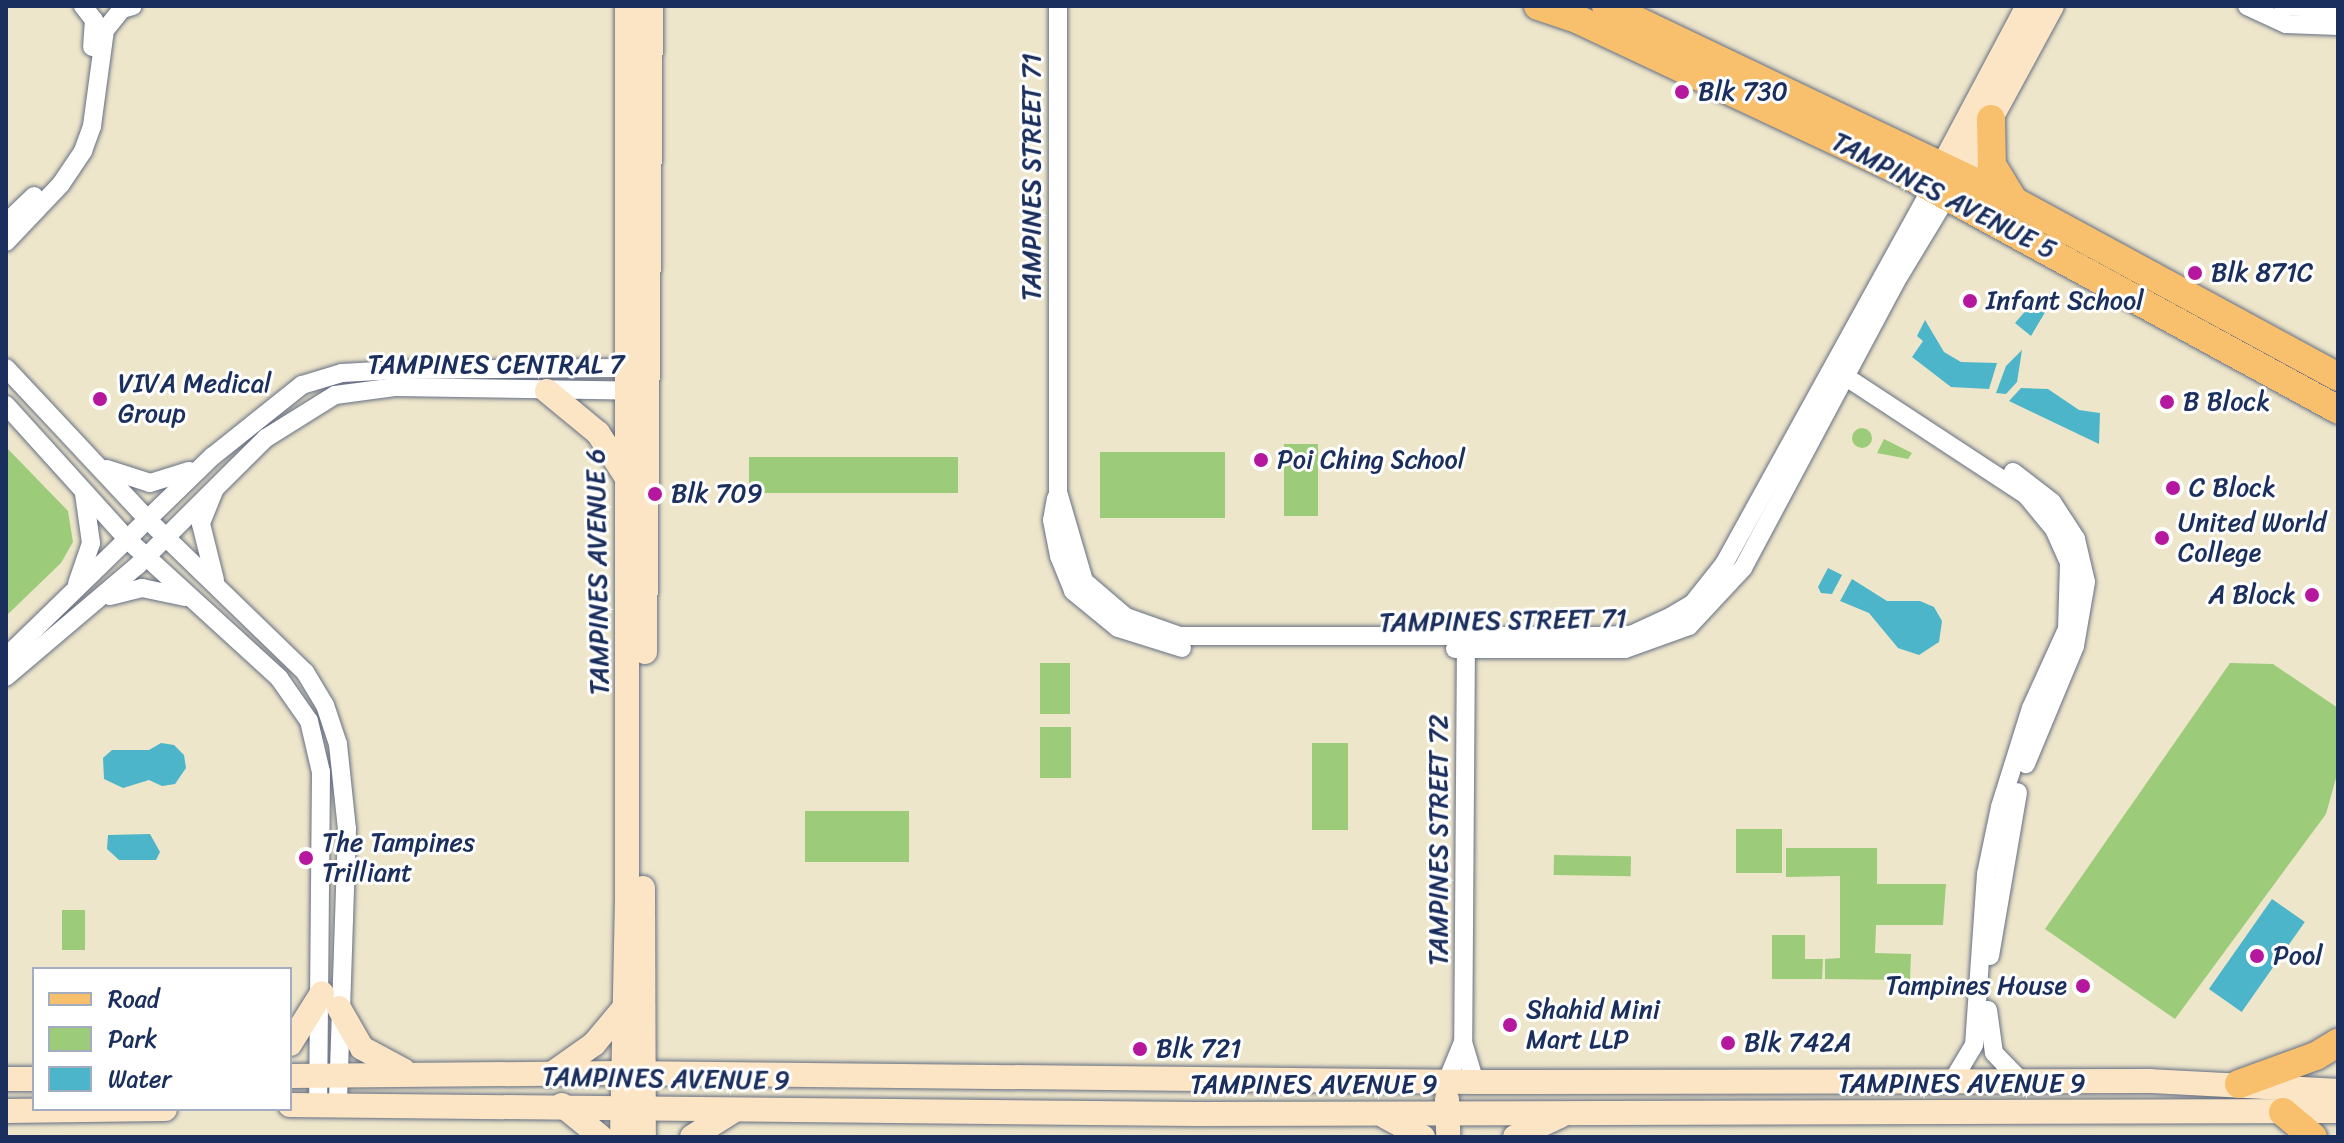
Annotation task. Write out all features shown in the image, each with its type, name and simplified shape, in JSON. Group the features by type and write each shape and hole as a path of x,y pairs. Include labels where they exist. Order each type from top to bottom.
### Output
{"main road":[{"name":"TAMPINES AVENUE 6","path":"627,6 633,380 632,1073 633,1108 644,1137"},
{"name":"TAMPINES AVENUE 6","path":"632,1073 624,1008 625,475 633,380 651,6"},
{"name":"TAMPINES AVENUE 5","path":"1538,6 1577,19 1945,182 2014,201 2338,377"},
{"name":"TAMPINES AVENUE 5","path":"1606,6 1945,182 2338,410"},
{"path":"1945,182 2028,6"},
{"path":"1945,182 1991,119 2052,6"},
{"path":"1991,119 1992,165 2014,201"},
{"path":"547,391 598,433 625,475"},
{"path":"292,1042 330,1000 347,1027 373,1057 414,1075"},
{"path":"548,1076 594,1044 624,1008"},
{"path":"2239,1084 2338,1043"},
{"name":"TAMPINES AVENUE 9","path":"292,1076 632,1073 1475,1082 2020,1080 2239,1084 2338,1091"},
{"path":"6,1079 32,1079"},
{"path":"1447,1081 1448,1125"},
{"path":"1475,1082 1477,1137"},
{"name":"TAMPINES AVENUE 9","path":"292,1105 1376,1113 1448,1125 1477,1112 2338,1111"},
{"path":"562,1105 601,1137"},
{"name":"TAMPINES AVENUE 6","path":"622,1137 633,1108"},
{"path":"692,1137 739,1108"},
{"path":"6,1111 32,1111"},
{"path":"1515,1137 1570,1111"},
{"path":"2283,1112 2313,1137"},
{"path":"1376,1113 1423,1137"}],"street":[{"path":"6,223 52,177 74,146 94,31 83,6"},
{"path":"6,242 61,184 83,151 92,126 105,30 122,9 133,6"},
{"name":"TAMPINES STREET 71","path":"1058,6 1058,492 1084,581 1126,617 1156,630 1214,637 1466,643 1631,635 1693,603 1724,564 1838,372 1945,182"},
{"path":"2247,6 2286,24 2338,26"},
{"path":"2283,6 2338,9"},
{"path":"6,368 148,520 305,672 325,705 338,744 347,829 330,1000"},
{"path":"1838,372 1958,448 2042,512 2063,543 2072,602 2067,629 2031,708 2000,807 1986,874 1974,1045 1953,1080"},
{"name":"TAMPINES CENTRAL 7","path":"6,657 207,461 302,385 342,373 633,380"},
{"name":"TAMPINES CENTRAL 7","path":"6,677 146,557 222,476 266,438 335,395 396,387 547,391 633,380"},
{"path":"6,405 128,540 279,678 309,721 321,772 330,1000 328,1104"},
{"path":"1958,448 2006,468 2052,502 2076,539 2086,582 2079,633 2043,713 2012,810 1992,937 1990,1042 2020,1080"},
{"name":"TAMPINES CENTRAL 7","path":"98,464 150,483 167,482 207,461"},
{"path":"219,590 203,548 201,524 222,476"},
{"path":"72,595 91,543 84,491"},
{"name":"TAMPINES CENTRAL 7","path":"93,604 127,589 164,588 208,610"},
{"name":"TAMPINES STREET 72","path":"1466,643 1463,1042 1475,1082"},
{"name":"TAMPINES STREET 72","path":"1447,1081 1463,1042"}],"green space":[{"path":"1858,428 1866,428 1872,438 1866,448 1858,448 1852,442 1852,434"},
{"path":"1884,439 1912,453 1908,459 1877,453"},
{"path":"1284,444 1318,444 1318,516 1284,516"},
{"path":"6,447 68,511 73,542 61,563 6,616"},
{"path":"1100,452 1225,452 1225,518 1100,518"},
{"path":"749,457 958,457 958,493 749,493"},
{"path":"1040,663 1070,663 1070,714 1040,714"},
{"path":"2230,663 2273,664 2338,708 2338,771 2326,814 2175,1019 2045,929"},
{"path":"1040,727 1071,727 1071,778 1040,778"},
{"path":"1312,743 1348,743 1348,830 1312,830"},
{"path":"805,811 909,811 909,862 805,862"},
{"path":"1736,829 1782,829 1782,873 1736,873"},
{"path":"1786,848 1877,848 1877,884 1946,884 1943,925 1876,925 1875,953 1911,954 1910,980 1825,979 1825,959 1840,958 1840,876 1786,877"},
{"path":"1554,855 1631,856 1631,876 1554,875"},
{"path":"62,910 85,910 85,950 62,950"},
{"path":"1772,935 1805,935 1805,959 1823,959 1822,979 1772,979"}],"water":[{"path":"2034,301 2047,309 2031,336 2015,323"},
{"path":"1925,320 1944,352 1961,362 1997,363 1989,389 1951,387 1912,357 1923,341 1917,336"},
{"path":"2022,350 2017,382 2006,394 1996,393 2006,366"},
{"path":"2021,388 2048,389 2079,410 2100,413 2099,444 2009,401"},
{"path":"1828,568 1842,575 1832,594 1821,593 1818,587"},
{"path":"1852,579 1887,601 1920,601 1934,607 1942,621 1939,642 1919,655 1898,648 1869,613 1840,601"},
{"path":"161,743 174,745 184,755 186,768 175,784 162,786 149,780 123,788 104,779 103,758 112,750 149,750"},
{"path":"150,834 160,852 156,860 119,860 107,849 108,835"},
{"name":"Pool","path":"2272,899 2305,922 2242,1012 2209,989"}],"place":[{"name":"Blk 730","path":"1682,92"},
{"name":"Blk 871C","path":"2195,273"},
{"name":"Infant School","path":"1970,301"},
{"name":"VIVA Medical Group","path":"100,399"},
{"name":"B Block","path":"2167,402"},
{"name":"Poi Ching School","path":"1261,460"},
{"name":"C Block","path":"2173,488"},
{"name":"Blk 709","path":"655,494"},
{"name":"United World College","path":"2162,538"},
{"name":"A Block","path":"2312,595"},
{"name":"The Tampines Trilliant","path":"306,858"},
{"name":"Pool","path":"2257,956"},
{"name":"Tampines House","path":"2083,986"},
{"name":"Shahid Mini Mart LLP","path":"1510,1025"},
{"name":"Blk 742A","path":"1728,1043"},
{"name":"Blk 721","path":"1140,1049"}]}
